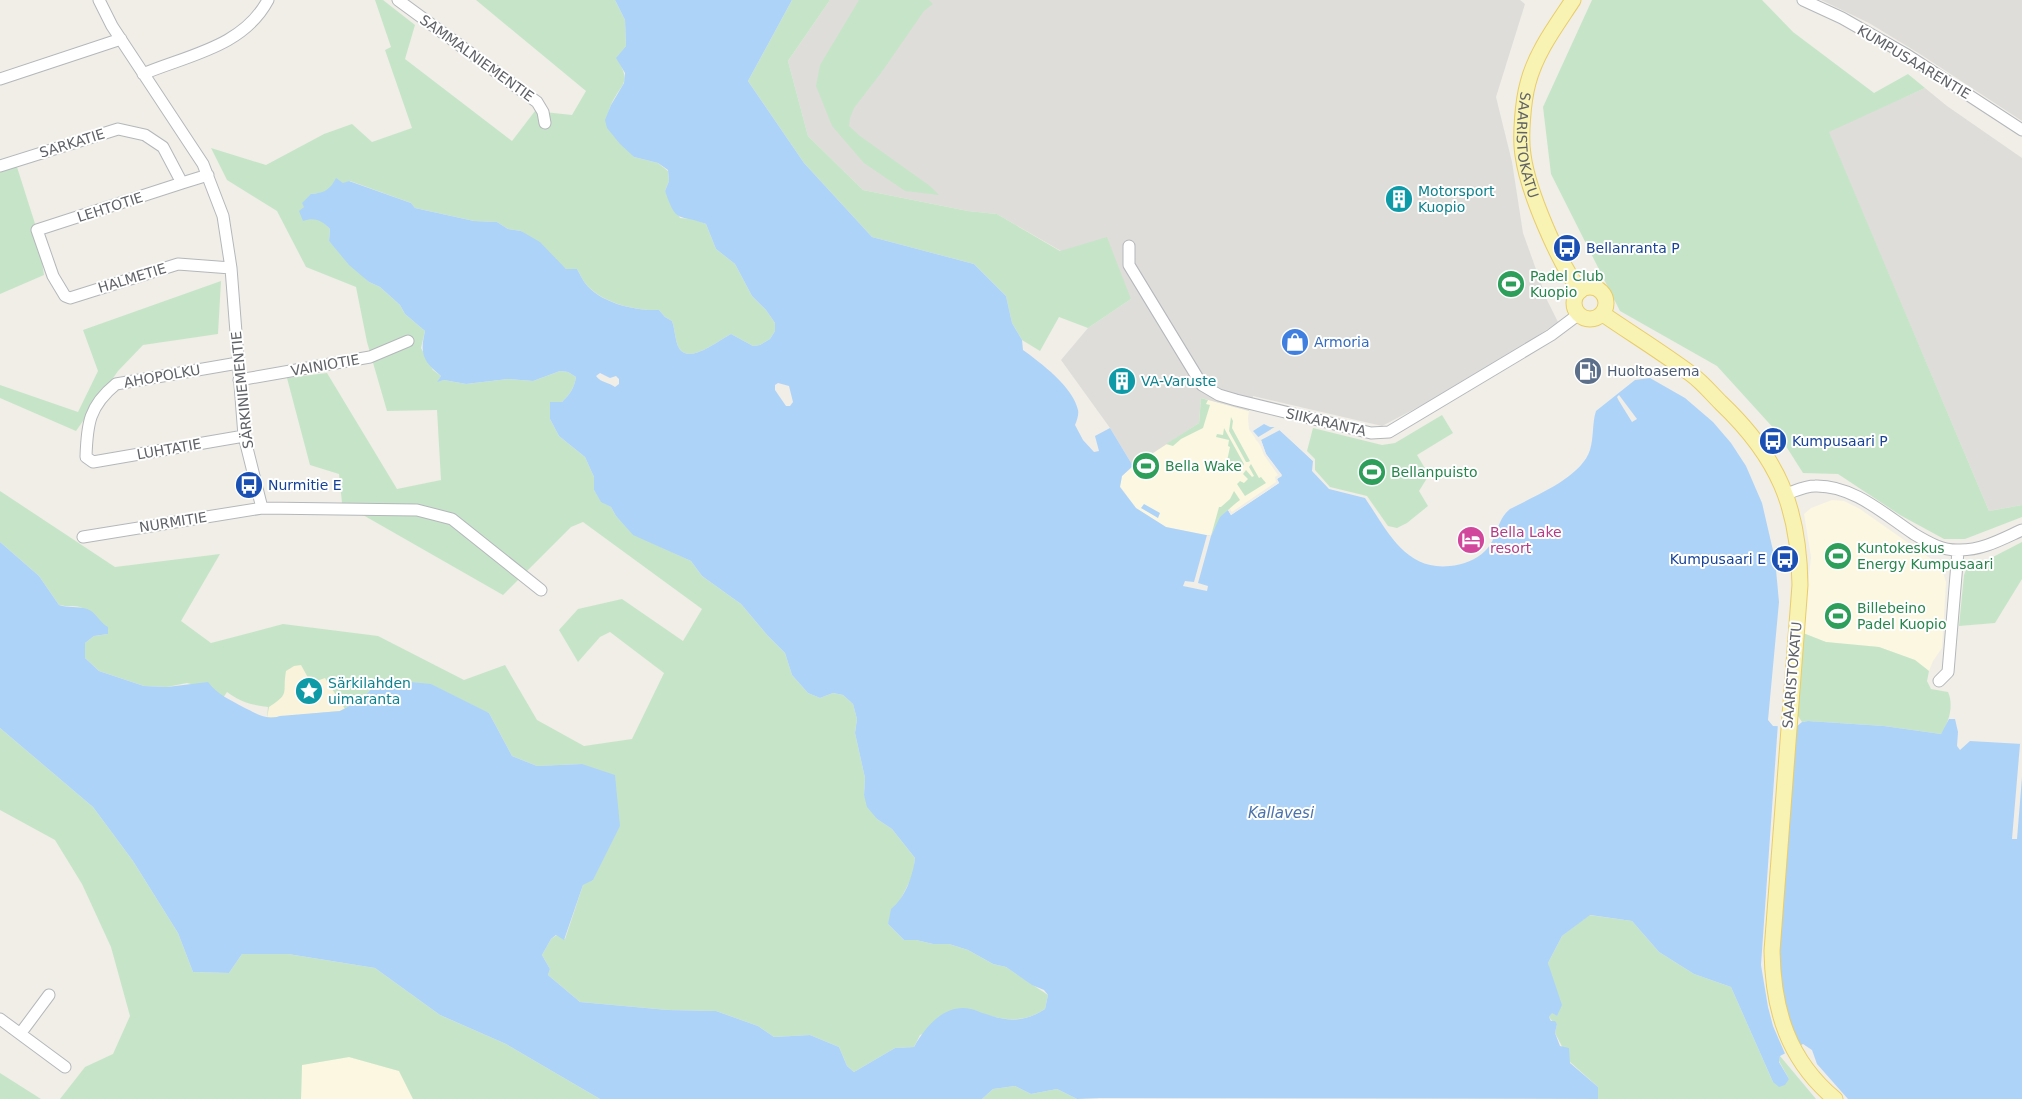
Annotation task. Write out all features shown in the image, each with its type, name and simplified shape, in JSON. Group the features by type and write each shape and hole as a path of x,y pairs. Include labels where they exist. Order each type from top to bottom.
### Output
{"main road":[{"name":"SAARISTOKATU","path":"1573,0 1540,51 1527,84 1522,128 1523,154 1528,181 1553,243 1580,291"},
{"path":"1589,288 1600,291 1605,301 1603,314 1591,319 1579,314 1575,303 1576,296 1580,291 1589,288"},
{"name":"SAARISTOKATU","path":"1603,314 1692,375 1745,425 1775,468 1786,494 1800,561 1800,586 1788,716 1772,951 1772,976 1784,1028 1798,1059 1835,1099"}],"street":[{"name":"SÄRKINIEMENTIE","path":"99,0 112,26 208,175 223,216 231,268 244,436 262,508"},
{"path":"143,74 209,51 240,33 264,8 268,0"},
{"name":"SAMMALNIEMENTIE","path":"398,0 537,102 543,112 545,124"},
{"name":"KUMPUSAARENTIE","path":"1803,0 1842,18 1907,55 2022,130"},
{"path":"0,79 121,39"},
{"name":"SARKATIE","path":"0,166 118,129 145,135 163,147 182,183"},
{"path":"182,183 208,175"},
{"name":"LEHTOTIE","path":"65,296 53,276 37,230 182,183"},
{"name":"SIIKARANTA","path":"1130,246 1129,265 1202,385 1219,395 1236,400 1370,433 1389,432 1551,335 1579,314"},
{"name":"HALMETIE","path":"65,296 70,298 178,264 231,268"},
{"name":"VAINIOTIE","path":"239,380 370,357 408,341"},
{"name":"AHOPOLKU","path":"93,462 86,457 87,432 91,413 102,396 116,384 238,363"},
{"name":"LUHTATIE","path":"93,462 244,436"},
{"path":"1786,494 1814,486 1842,489 1924,540 1940,548 1958,551 1983,547 2022,530"},
{"path":"262,508 417,510 452,519 541,590"},
{"name":"NURMITIE","path":"83,537 262,508"},
{"path":"1939,681 1948,672 1958,551"},
{"path":"19,1033 49,995"},
{"path":"0,1019 65,1067"}],"shaded area":[{"path":"830,0 1520,0 1525,4 1496,97 1512,162 1523,233 1547,300 1558,322 1515,351 1445,393 1382,426 1253,396 1249,411 1201,398 1199,423 1133,466 1110,428 1061,360 1088,328 1131,299 1061,251 997,214 968,211 863,190 808,136 788,61"},
{"path":"1821,0 2022,0 2022,121 1869,23"},
{"path":"1925,88 1947,106 2022,158 2022,505 1989,511 1828,131"},
{"path":"1201,398 1249,411 1249,429 1281,476 1279,483 1211,536 1166,527 1136,508 1120,486 1122,476 1133,466 1199,423"},
{"path":"1832,500 1844,501 1860,509 1934,561 1943,572 1946,582 1942,648 1929,671 1915,660 1879,647 1826,642 1803,633 1811,557 1804,514 1811,508"},
{"path":"349,1057 399,1071 413,1099 301,1099 302,1065"}],"green space":[{"path":"375,0 383,0 415,25 405,59 512,141 535,111 572,115 586,91 476,0 615,0 625,20 626,46 617,58 625,78 611,105 606,120 634,157 658,163 668,171 669,181 665,191 680,218 693,219 706,224 716,249 735,264 752,296 766,310 775,323 775,331 770,339 760,345 753,346 731,334 697,353 684,353 679,348 672,321 659,310 629,307 600,296 585,283 577,269 566,269 521,231 508,229 497,222 474,221 415,208 411,203 350,181 321,193 311,194 311,218 321,220 330,229 329,241 369,282 380,287 400,305 405,314 425,331 421,348 433,370 441,376 438,381 444,380 466,384 508,379 533,381 560,371 568,372 576,377 571,391 562,402 550,402 550,419 559,436 585,457 594,477 594,490 601,501 611,507 616,516 633,534 691,561 702,576 741,604 785,653 792,675 808,693 820,698 833,693 843,695 853,704 857,719 855,733 865,778 864,795 877,819 892,829 915,858 913,875 888,924 904,940 949,944 968,950 993,964 1006,967 1048,995 1045,1009 1031,1016 1017,1019 986,1015 920,1035 914,1047 895,1048 854,1072 847,1066 839,1047 810,1035 774,1037 758,1026 716,1011 668,1010 580,1002 548,975 550,969 542,955 551,939 557,935 565,939 583,885 582,764 537,766 512,756 489,713 380,679 362,699 340,711 267,718 268,707 246,702 227,692 223,698 214,690 187,683 167,687 144,686 99,671 85,658 85,643 94,636 108,634 101,623 93,614 83,608 59,605 39,576 0,542 0,491 115,567 220,554 181,621 211,643 283,624 378,636 464,680 505,665 537,720 584,746 632,739 664,673 610,632 600,637 578,662 559,630 578,609 622,599 683,641 702,609 583,522 571,527 503,595 342,503 339,474 310,465 287,378 327,373 397,489 441,480 437,410 387,411 367,342 356,287 306,267 277,211 227,180 211,148 266,165 324,134 352,124 372,142 412,128 385,50 391,47"},
{"path":"792,0 830,0 788,61 808,136 863,190 968,211 997,214 1060,251 1107,237 1131,299 1088,328 1059,317 1040,351 1022,340 1012,323 1006,296 974,264 872,237 804,163 748,81"},
{"path":"859,0 929,0 933,4 924,11 854,108 849,126 930,186 939,195 905,191 864,163 832,126 816,86 820,65"},
{"path":"1592,0 1762,0 1793,32 1874,93 1908,74 1925,88 1829,132 1989,511 2022,505 2022,517 1965,539 1944,539 1900,515 1838,474 1803,473 1777,432 1717,366 1620,311 1551,174 1543,107"},
{"path":"17,167 37,230 44,275 0,294 0,169"},
{"path":"221,281 218,334 143,345 118,371 76,431 0,398 0,385 78,412 98,371 83,330"},
{"path":"1201,398 1208,400 1206,404 1210,405 1203,428 1181,439 1173,446 1166,444 1199,423"},
{"name":"Bellanpuisto","path":"1442,415 1453,433 1417,455 1429,475 1419,491 1428,506 1407,523 1397,528 1388,526 1367,496 1330,487 1315,470 1315,459 1307,451 1313,428 1382,445 1395,443"},
{"path":"1231,417 1233,421 1232,428 1250,461 1248,462 1246,462 1229,431"},
{"path":"1224,428 1244,464 1240,470 1238,468 1239,464 1227,461 1230,447 1228,446 1229,440 1216,437 1217,434 1223,435"},
{"path":"1251,464 1259,478 1261,477 1266,483 1245,496 1237,484 1240,481 1244,483 1248,479 1243,474 1246,470 1252,477 1254,476 1249,467"},
{"path":"1234,491 1240,500 1223,516 1211,536 1219,507 1230,499"},
{"path":"2022,542 2022,579 1995,623 1959,626 1964,575 1968,565 1975,561 1989,559"},
{"path":"1803,633 1826,642 1879,647 1915,660 1929,671 1927,681 1931,689 1948,692 1950,697 1950,714 1941,734 1884,726 1802,722 1798,716"},
{"path":"0,728 93,807 133,861 178,933 193,972 229,973 242,954 288,954 375,968 440,1015 506,1044 600,1099 413,1099 399,1071 349,1057 302,1065 301,1099 60,1099 85,1067 113,1054 130,1016 111,947 82,884 55,840 0,810"},
{"path":"1589,915 1632,921 1659,952 1694,974 1731,987 1773,1082 1789,1079 1779,1061 1780,1056 1816,1099 1598,1099 1598,1087 1570,1062 1555,1033 1557,1024 1549,1017 1552,1012 1557,1016 1548,963 1562,936"},
{"path":"0,1073 41,1099 0,1099"},
{"path":"1015,1086 1031,1094 1057,1089 1077,1099 982,1099 993,1089"}],"sand":[{"name":"Särkilahden uimaranta","path":"301,665 311,683 325,678 345,709 267,718 269,707 283,695 286,671 294,666"}],"water":[{"name":"Kallavesi","path":"615,0 792,0 748,81 804,163 872,237 974,264 1006,296 1012,323 1022,340 1023,350 1055,376 1075,401 1078,417 1075,425 1083,440 1094,452 1099,451 1095,436 1110,428 1133,466 1122,476 1120,487 1136,508 1166,527 1211,536 1220,517 1228,510 1231,515 1279,483 1277,479 1282,475 1266,454 1261,440 1253,431 1264,424 1276,427 1313,461 1312,471 1329,489 1365,498 1390,535 1409,555 1421,562 1434,566 1450,566 1469,562 1489,546 1505,513 1556,485 1577,469 1585,460 1590,450 1596,411 1635,380 1650,378 1685,398 1713,422 1731,443 1746,466 1762,503 1775,559 1779,602 1768,720 1773,726 1796,727 1802,722 1808,721 1884,726 1941,734 1949,719 1955,719 1958,732 1957,746 1960,750 1970,741 2022,744 2022,1099 1848,1099 1817,1064 1812,1050 1803,1044 1780,1056 1779,1062 1789,1079 1785,1085 1779,1087 1773,1082 1731,987 1694,974 1659,952 1632,921 1590,915 1562,936 1548,963 1562,1005 1557,1016 1552,1013 1549,1017 1551,1021 1555,1021 1557,1024 1555,1033 1560,1046 1569,1048 1570,1063 1598,1087 1598,1099 1077,1099 1057,1089 1031,1094 1015,1086 993,1089 982,1099 600,1099 506,1044 440,1015 375,968 288,954 242,954 229,973 193,972 178,933 133,861 93,807 0,728 0,542 39,576 59,605 90,610 108,627 108,634 94,636 85,643 85,658 99,671 144,686 167,687 208,682 228,699 256,714 270,718 340,711 362,699 380,679 431,684 489,713 512,756 537,766 582,764 615,775 620,826 593,880 583,885 564,940 556,935 551,939 542,955 550,969 548,975 580,1002 668,1010 716,1011 758,1026 774,1037 810,1035 839,1047 847,1066 854,1072 895,1048 914,1047 937,1018 953,1010 971,1009 994,1017 1016,1019 1031,1016 1045,1009 1048,995 1044,990 1032,985 1006,967 993,964 968,950 949,944 904,940 888,924 891,909 908,886 915,858 892,829 877,819 867,807 864,795 865,778 855,733 857,719 853,704 843,695 833,693 820,698 808,693 792,675 785,653 741,604 702,576 691,561 633,535 616,516 611,507 601,502 594,490 594,477 585,457 559,436 550,419 550,402 562,402 571,391 576,377 568,372 560,371 533,381 508,379 466,384 444,380 437,382 441,376 430,366 424,356 425,331 405,314 400,305 380,287 369,282 349,265 329,241 330,229 327,226 321,221 314,219 303,221 299,211 304,207 302,203 311,194 326,190 336,178 343,183 349,181 411,203 415,208 474,221 497,222 508,229 521,231 540,242 566,269 577,269 585,283 600,296 629,307 659,310 672,321 679,348 684,353 697,353 731,334 753,346 760,345 770,339 775,331 775,323 766,310 752,296 735,264 716,249 706,224 679,216 672,209 665,191 669,181 668,170 658,163 634,157 607,128 605,120 611,105 624,83 625,73 616,58 626,46 625,20","holes":["600,373 610,378 616,376 619,379 619,384 615,387 600,380 596,376","778,383 789,386 793,402 790,406 786,406 775,390 775,385"]},
{"path":"1144,504 1160,513 1158,518 1141,508"}],"pier":[{"path":"1619,395 1637,419 1632,422 1617,397"},
{"path":"1278,425 1314,459 1313,461 1280,430 1261,440 1266,454 1282,476 1277,479 1279,483 1231,515 1228,510 1230,509 1232,512 1276,482 1275,477 1278,475 1264,455 1259,442 1255,439"},
{"path":"1207,535 1211,536 1198,583 1208,586 1207,591 1183,586 1185,581 1194,582"},
{"path":"1778,723 1794,724 1777,948 1779,984 1789,1021 1801,1048 1786,1056 1773,1026 1761,965"},
{"path":"2020,744 2022,744 2022,777 2017,839 2012,839"}],"place":[{"name":"Motorsport Kuopio","path":"1399,199"},
{"name":"Bellanranta P","path":"1567,248"},
{"name":"Padel Club Kuopio","path":"1511,284"},
{"name":"Armoria","path":"1295,342"},
{"name":"Huoltoasema","path":"1588,371"},
{"name":"VA-Varuste","path":"1122,381"},
{"name":"Kumpusaari P","path":"1773,441"},
{"name":"Bella Wake","path":"1146,466"},
{"name":"Bellanpuisto","path":"1372,472"},
{"name":"Nurmitie E","path":"249,485"},
{"name":"Bella Lake resort","path":"1471,540"},
{"name":"Kuntokeskus Energy Kumpusaari","path":"1838,556"},
{"name":"Kumpusaari E","path":"1785,559"},
{"name":"Billebeino Padel Kuopio","path":"1838,616"},
{"name":"Särkilahden uimaranta","path":"309,691"}]}
